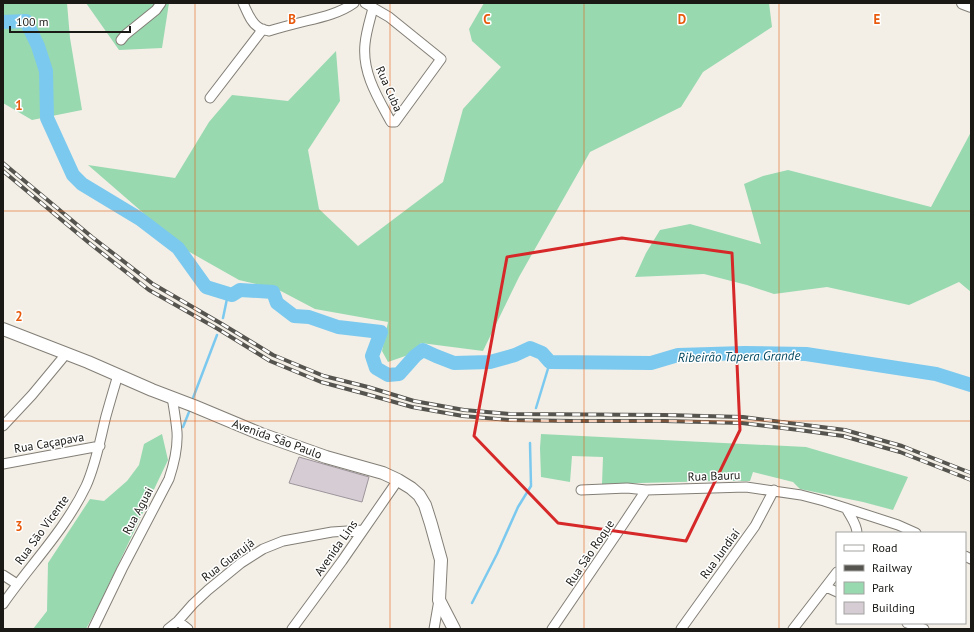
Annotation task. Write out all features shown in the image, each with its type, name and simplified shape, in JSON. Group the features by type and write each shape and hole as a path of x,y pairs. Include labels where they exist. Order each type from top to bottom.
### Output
{"main road":[{"path":"963,3 971,6"},
{"name":"Avenida São Paulo","path":"3,329 285,443 326,457 383,473 411,488 425,505 440,560 440,600 454,629"}],"street":[{"path":"121,40 156,10 161,3"},
{"path":"243,3 256,26 270,30 327,16 354,3"},
{"name":"Rua Cuba","path":"369,5 389,17 442,59 394,122 390,122 369,80 364,49 369,5"},
{"path":"210,98 263,29"},
{"path":"3,426 32,395 66,354"},
{"name":"Rua São Vicente","path":"5,599 56,535 78,502 90,478 100,446 106,416 118,375"},
{"name":"Rua Aguai","path":"93,629 122,569 169,479 172,469 177,432 172,397"},
{"name":"Rua Caçapava","path":"3,464 100,446"},
{"name":"Avenida Lins","path":"292,629 398,480"},
{"name":"Rua Bauru","path":"581,490 627,488 646,490 746,486 801,495 824,501 898,525 914,532"},
{"name":"Rua São Roque","path":"552,629 646,490"},
{"name":"Rua Jundiaí","path":"681,629 755,526 774,490"},
{"path":"846,508 854,522 857,532"},
{"name":"Rua Guarujá","path":"168,629 178,621 208,590 241,563 263,549 283,541 332,532 363,530"},
{"path":"793,629 836,573"},
{"path":"3,575 17,584"},
{"path":"826,587 836,592"},
{"path":"434,629 440,600"},
{"path":"178,621 188,629"},
{"path":"910,624 924,629"}],"highlighted area":[{"path":"622,238 732,253 740,430 686,541 558,523 474,436 507,257"}],"green space":[{"path":"3,3 67,3 70,38 82,110 32,120 3,103"},
{"path":"86,3 169,3 162,48 119,50"},
{"path":"484,3 769,3 772,27 703,72 681,107 590,152 519,277 483,351 421,343 411,354 388,362 382,351 388,322 315,309 277,289 239,280 186,250 88,165 175,178 209,122 232,95 288,101 336,51 340,101 308,150 319,209 358,246 443,182 463,109 501,67 472,41 469,29"},
{"path":"971,132 971,292 959,282 909,305 827,287 774,294 747,285 704,274 635,277 646,253 660,230 690,224 761,244 744,184 763,176 788,170 931,207"},
{"path":"162,434 168,460 86,629 33,629 47,611 48,563 90,499 104,501 127,481 139,465 144,444"},
{"path":"541,434 806,447 908,477 893,510 800,489 793,482 753,472 750,481 602,484 603,457 572,456 570,482 541,477"}],"building":[{"path":"299,457 369,477 362,502 289,483"}],"waterway":[{"name":"Ribeirão Tapera Grande","path":"3,22 26,21 38,46 46,71 47,118 73,175 82,184 140,219 178,248 206,287 232,295 240,290 273,292 277,303 294,316 309,317 338,327 381,332 372,356 376,368 388,375 399,374 415,356 423,350 454,363 490,362 515,355 530,348 542,353 550,362 651,363 678,355 744,353 806,354 936,374 971,385"},
{"path":"223,318 228,294"},
{"path":"193,398 217,335"},
{"path":"536,408 550,362"},
{"path":"183,427 189,412"},
{"path":"472,603 497,554 518,507 531,486 530,443"}],"railway":[{"path":"3,163 92,237 153,284 273,355 324,376 414,401 464,410 510,414 743,417 845,430 902,446 971,473"},
{"path":"3,171 88,242 149,290 218,329 270,361 321,382 412,407 463,416 509,420 742,423 843,436 900,452 971,480"}]}
